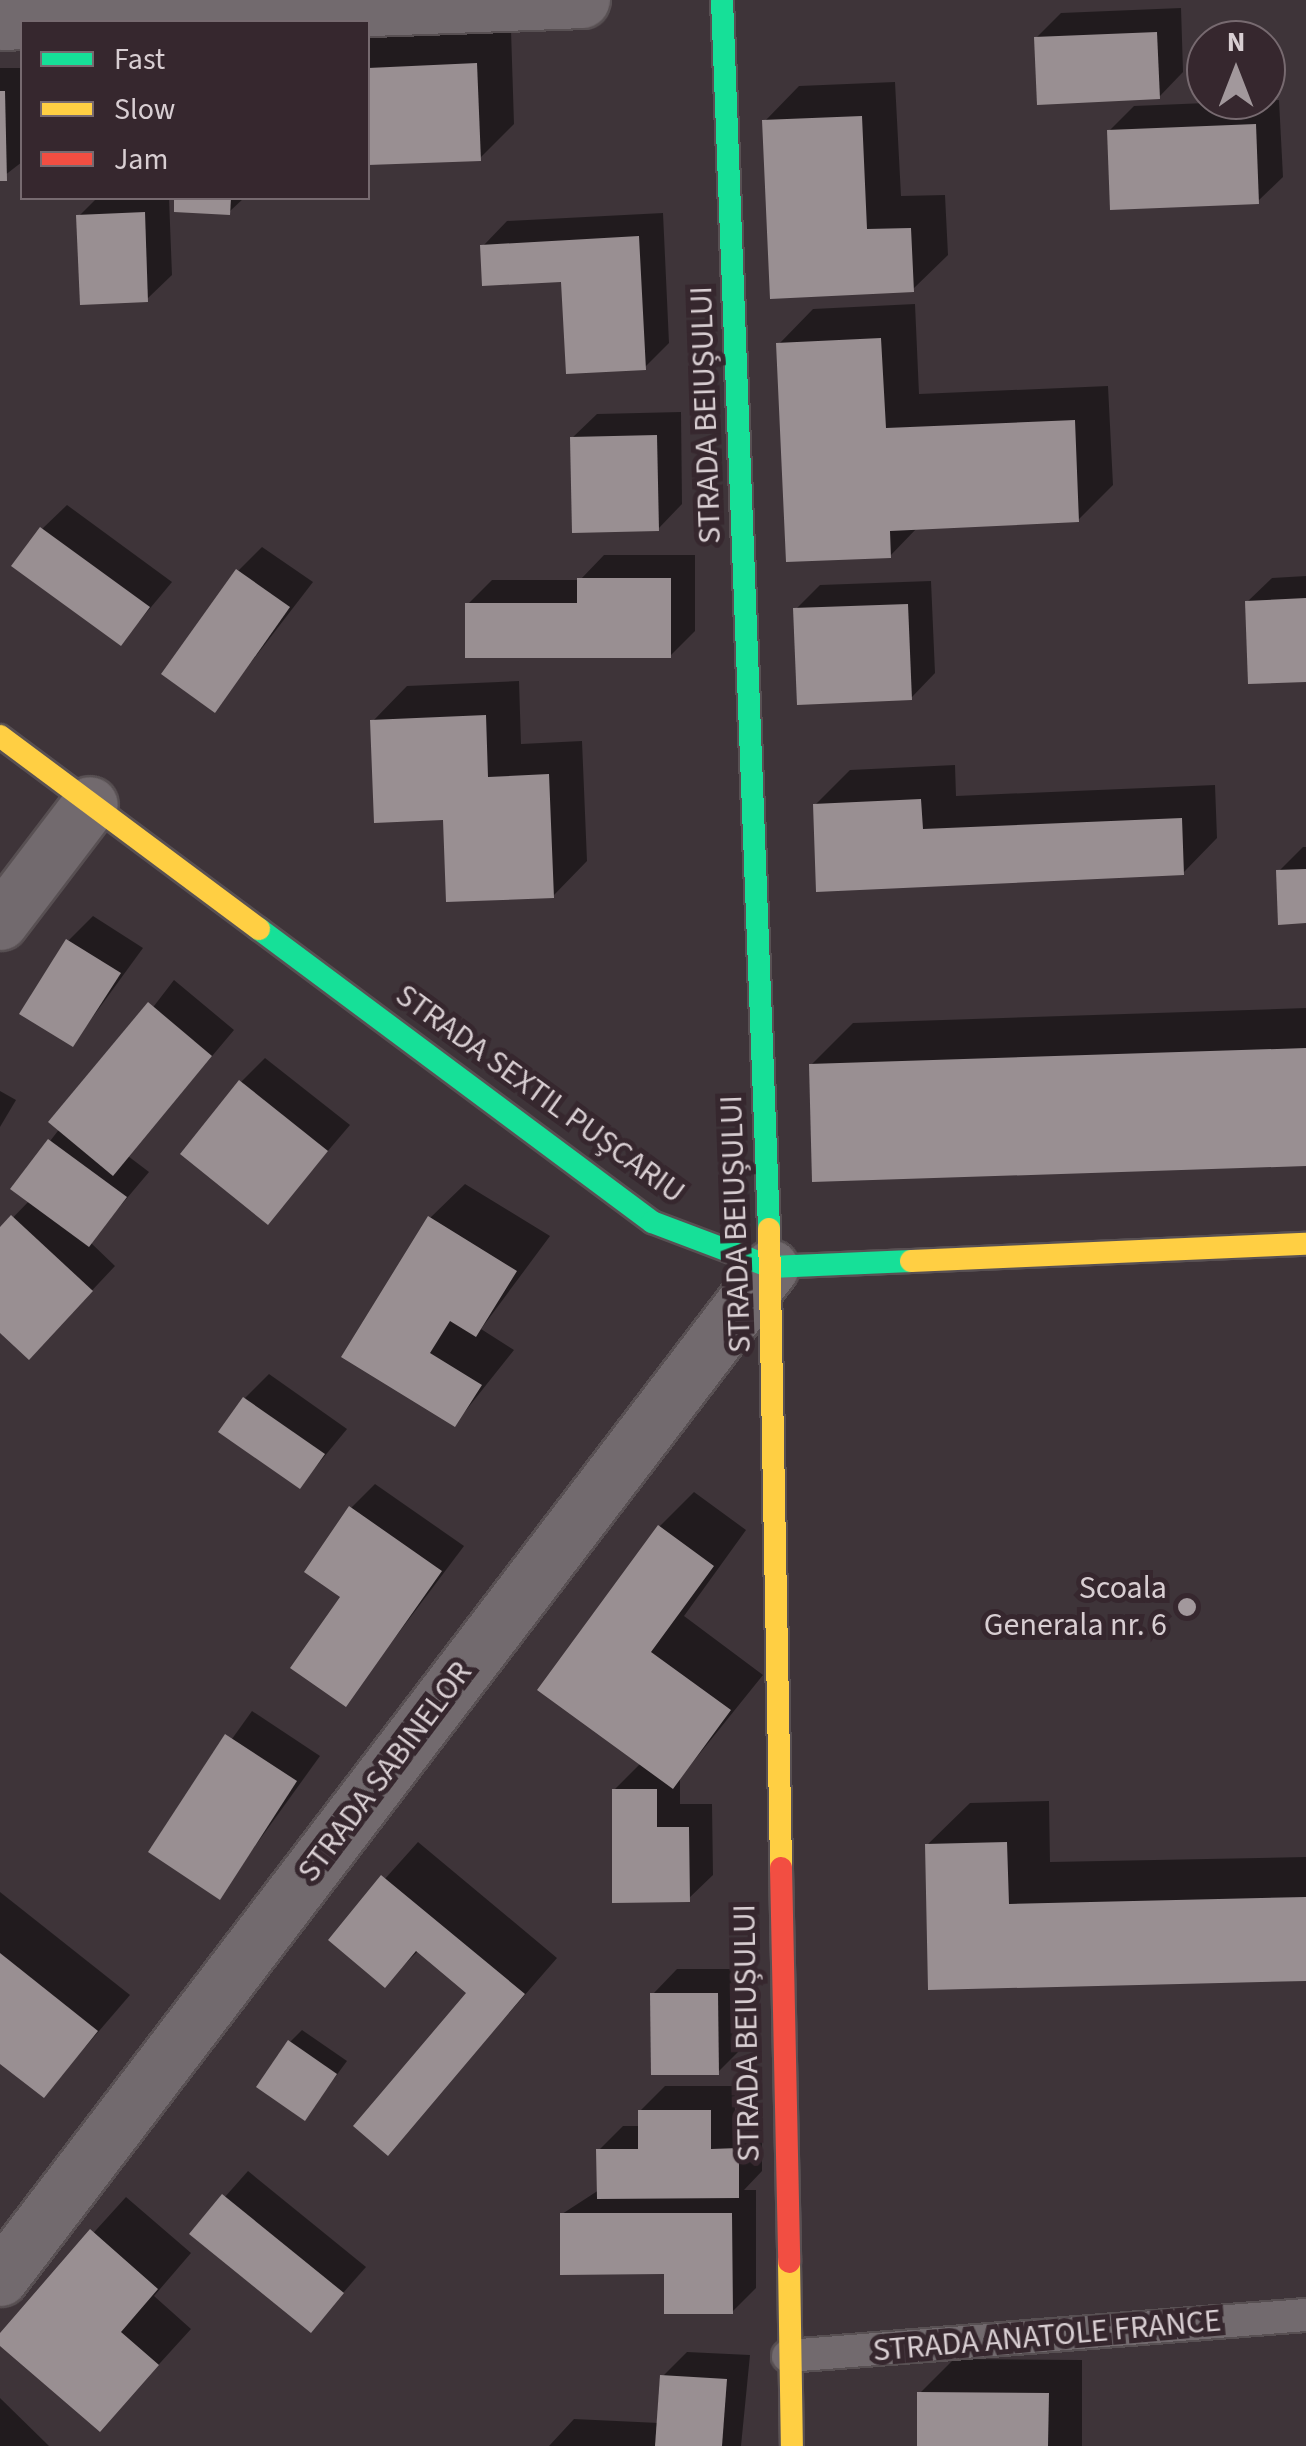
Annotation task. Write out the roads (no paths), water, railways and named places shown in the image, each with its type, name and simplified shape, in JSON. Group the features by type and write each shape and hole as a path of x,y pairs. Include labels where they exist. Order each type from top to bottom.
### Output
{"street":[{"path":"53,20 582,0"},
{"name":"STRADA BEIUȘULUI","path":"722,0 771,1267 792,2446"},
{"name":"STRADA SEXTIL PUȘCARIU","path":"0,736 652,1222 771,1267 1306,1244"},
{"path":"0,922 90,804"},
{"name":"STRADA SABINELOR","path":"0,2278 771,1267"}],"lane":[{"name":"STRADA ANATOLE FRANCE","path":"788,2356 1306,2315"}],"place":[{"name":"Scoala Generala nr. 6","path":"1187,1607"}]}
